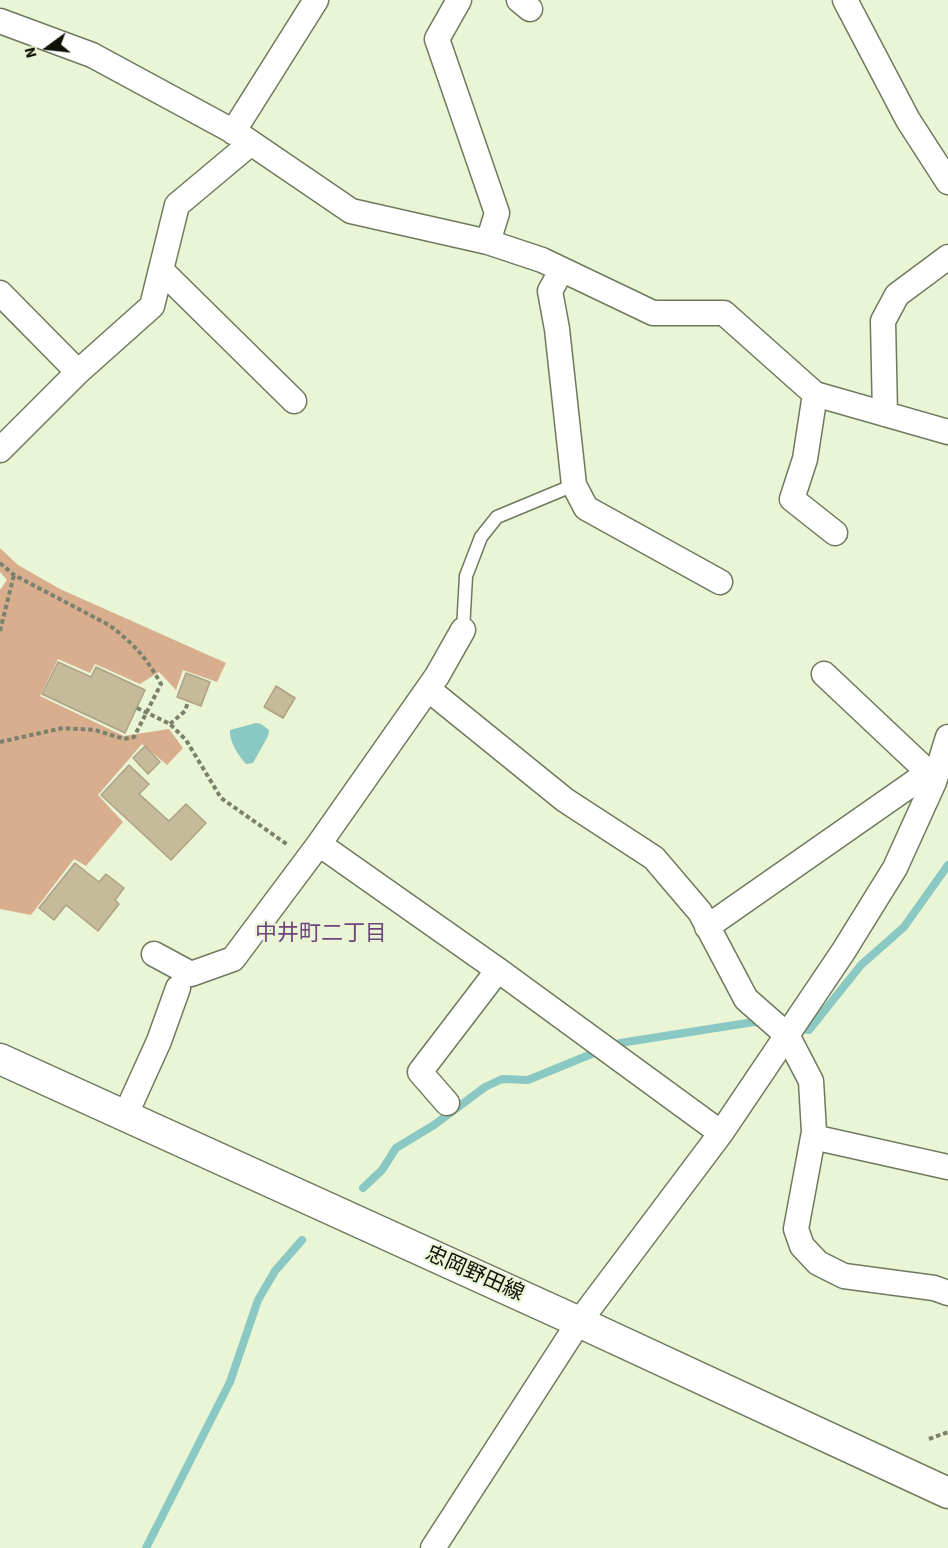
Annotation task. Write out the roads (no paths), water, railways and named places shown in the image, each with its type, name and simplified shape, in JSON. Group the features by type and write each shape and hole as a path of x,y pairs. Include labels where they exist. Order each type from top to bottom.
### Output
{"street":[{"path":"0,450 78,372 152,306 177,205 242,137 316,0"},
{"path":"845,0 908,120 948,182"},
{"path":"452,2 437,39 497,213 488,242"},
{"path":"0,21 92,55 242,137 351,211 488,242 542,260 653,313 724,313 816,394 948,432"},
{"path":"885,414 883,321 897,296 948,256"},
{"path":"161,270 294,400"},
{"path":"561,271 550,291 557,329 574,485 586,507 720,582"},
{"path":"0,293 78,372"},
{"path":"816,394 806,459 792,498 835,533"},
{"path":"154,954 191,974 233,959 319,844 428,688 464,630"},
{"path":"824,674 934,768"},
{"path":"428,688 565,800 654,858 700,912 746,999 787,1035 811,1082 813,1137 796,1229 802,1246 818,1263 844,1276 934,1288 948,1293"},
{"path":"433,1548 579,1322 721,1133 843,952 895,868 934,782 934,768 948,737"},
{"path":"707,927 934,768"},
{"path":"319,844 498,970 721,1133"},
{"path":"447,1103 420,1072 498,970"},
{"path":"125,1116 159,1041 178,988"},
{"name":"忠岡野田線","path":"0,1059 579,1322 948,1493"},
{"path":"813,1137 948,1167"}],"lane":[{"path":"464,630 466,576 482,537 497,517 574,485"}],"water":[{"path":"256,723 269,730 268,736 253,763 246,764 233,744 230,730"}],"waterway":[{"path":"796,1028 809,1030 861,965 904,927 948,865"},
{"path":"620,1043 754,1022 764,1023"},
{"path":"363,1188 382,1170 396,1148 434,1125 485,1087 502,1079 528,1080 594,1053"},
{"path":"146,1548 230,1382 258,1300 275,1271 302,1240"}],"district":[{"name":"中井町二丁目","path":"321,935"}]}
